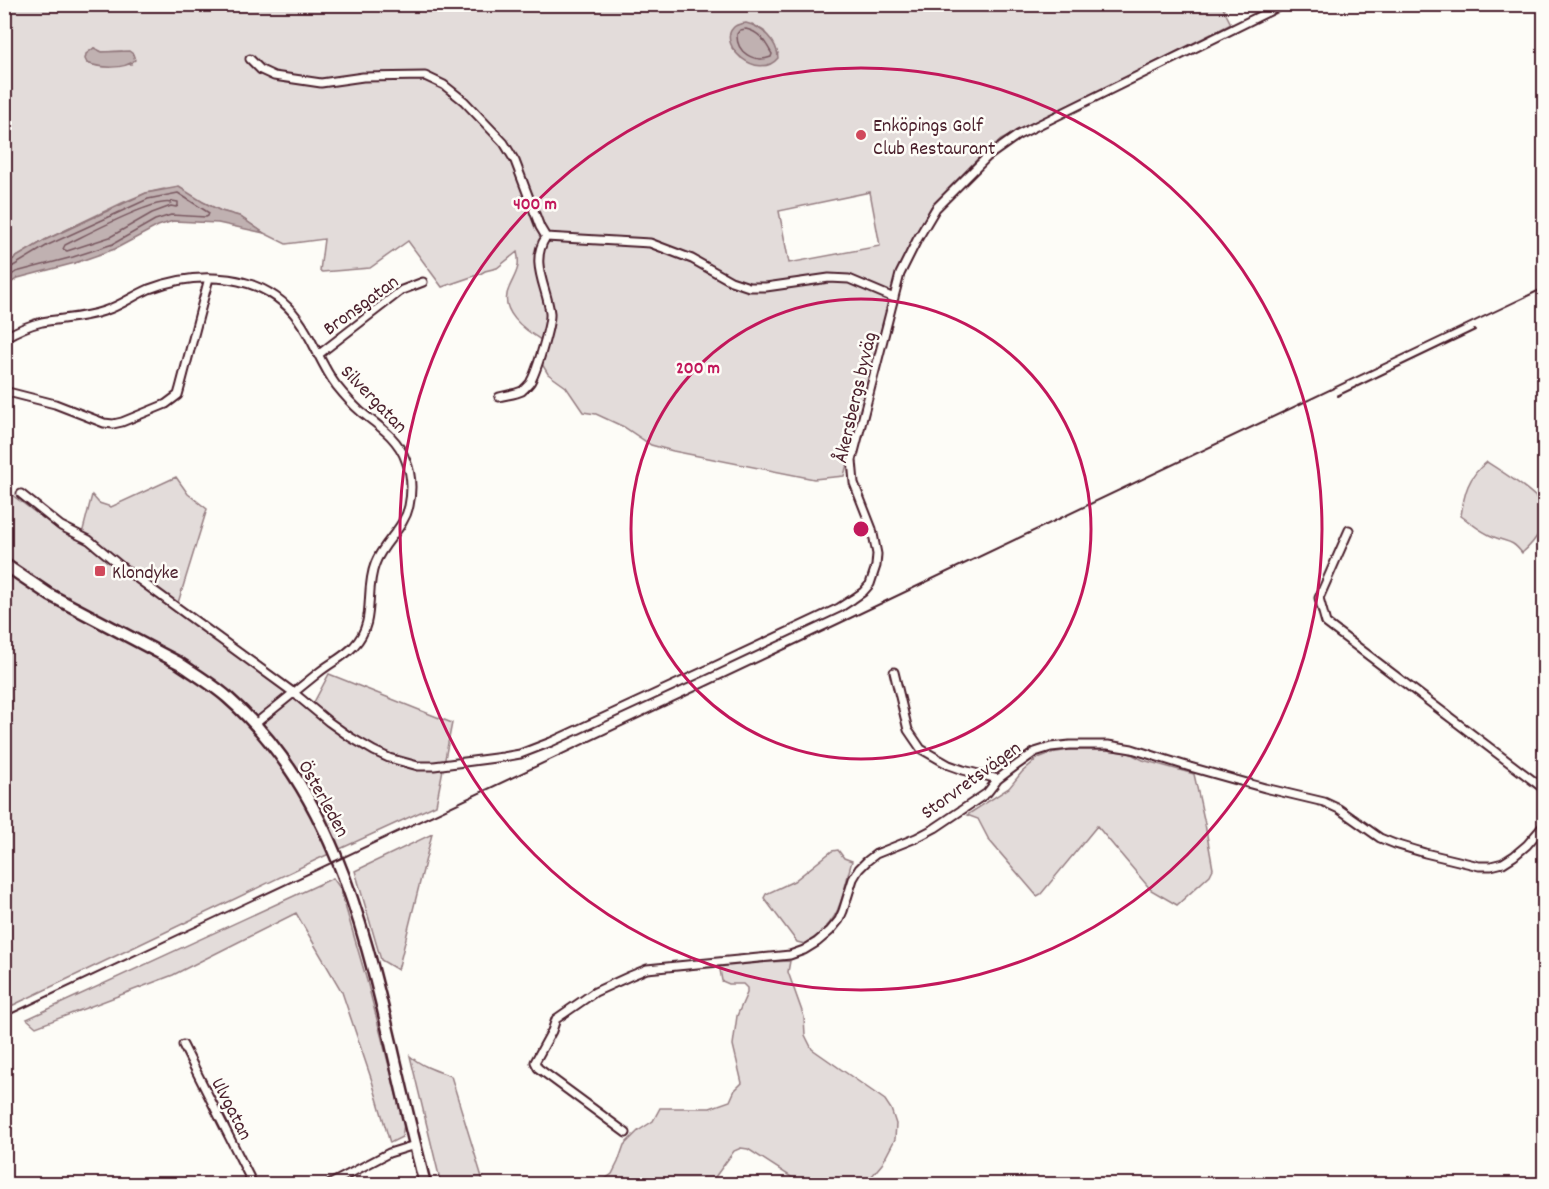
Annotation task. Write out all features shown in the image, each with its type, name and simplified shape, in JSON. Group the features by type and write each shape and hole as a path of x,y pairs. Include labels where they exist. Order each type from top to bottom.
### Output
{"street":[{"name":"Åkersbergs byväg","path":"21,494 61,526 88,540 294,693 329,722 374,751 418,766 434,766 520,754 561,738 839,608 863,592 870,584 877,554 872,529 854,483 852,460 900,274 932,213 987,157 1018,135 1284,4"},
{"path":"250,58 261,70 274,76 321,83 363,77 425,76 444,85 464,101 504,143 516,161 546,237"},
{"path":"546,237 650,243 692,259 731,281 748,287 829,278 849,279 894,298"},
{"path":"499,397 521,391 531,382 549,327 549,306 538,260 540,245 546,237"},
{"path":"4,390 55,404 104,423 113,424 166,404 178,395 209,278"},
{"name":"Silvergatan","path":"4,338 42,322 104,312 149,289 187,279 223,278 244,281 267,291 289,308 298,319 326,370 343,395 392,437 399,446 409,470 410,496 405,519 383,548 375,564 371,578 368,622 363,634 354,646 318,672 255,724"},
{"name":"Bronsgatan","path":"318,355 402,290 423,282"},
{"path":"1349,530 1319,598 1326,623 1545,789"},
{"name":"Österleden","path":"4,564 50,595 179,663 195,674 226,697 255,724 289,769 307,797 336,855 347,883 374,970 425,1185"},
{"path":"894,672 908,730 921,749 949,765 998,778"},
{"name":"Storvretsvägen","path":"626,1133 538,1068 535,1062 556,1019 595,993 647,969 790,955 804,950 830,931 838,920 853,879 867,861 876,854 934,828 987,793 998,778 1035,752 1070,745 1108,745 1132,749 1199,770 1324,802 1339,809 1380,838 1425,853 1479,866 1503,863 1527,845 1545,825"},
{"name":"Ulvgatan","path":"183,1045 253,1185"},
{"path":"330,1185 389,1153 415,1145"}],"shaded area":[{"path":"1221,4 1231,24 1001,140 986,150 931,207 909,249 889,306 844,476 814,479 651,445 624,427 596,414 583,412 566,387 548,374 542,364 552,327 553,313 541,340 521,325 510,312 507,296 518,267 517,252 497,268 442,287 408,241 370,268 322,272 320,271 324,239 286,244 264,233 239,216 164,189 146,193 122,203 45,240 5,264 4,5","holes":["752,24 764,31 778,53 741,58 732,48","94,48 102,52 122,51 131,64 103,66 87,63","870,192 880,246 789,263 779,211"]},
{"path":"1487,462 1526,488 1542,505 1544,519 1540,532 1522,553 1512,543 1485,533 1461,516 1471,479"},
{"path":"176,477 188,494 207,509 178,603 292,686 313,704 329,674 452,723 436,805 5,1009 4,489 59,530 82,534 92,495 99,503 111,507"},
{"path":"1069,750 1107,750 1129,753 1143,760 1194,774 1213,869 1210,875 1177,905 1151,890 1097,826 1037,896 989,840 978,819 967,815 1009,788 1038,758"},
{"path":"432,834 398,970 381,960 355,871"},
{"path":"838,850 844,858 852,861 838,908 827,927 805,944 797,942 764,898 766,894 794,881 832,851"},
{"path":"333,878 340,888 367,981 404,1124 402,1137 390,1143 342,992 296,913 173,975 36,1027 27,1019"},
{"path":"790,961 788,972 804,1017 805,1035 812,1049 885,1100 891,1109 896,1124 895,1139 882,1164 872,1176 857,1184 802,1184 748,1149 741,1148 734,1151 710,1184 598,1184 612,1174 624,1145 638,1131 653,1121 660,1108 710,1108 730,1101 735,1090 742,1083 733,1045 737,1016 747,988 743,984 729,984 722,981 719,964"},
{"path":"410,1056 424,1065 451,1076 484,1184 441,1184"}],"water":[{"path":"746,23 763,31 775,46 778,58 770,64 760,66 751,64 735,51 730,43 733,28"},
{"path":"94,48 102,52 129,51 135,60 125,65 112,67 87,63 86,54"},
{"path":"179,187 221,211 239,216 264,233 218,223 173,221 158,226 115,249 75,263 18,278 5,287 5,264 45,240 146,193"}],"railway":[{"path":"4,1017 1544,288"},
{"path":"1337,396 1475,330"}],"place":[{"name":"Enköpings Golf Club Restaurant","path":"861,135"},
{"name":"Klondyke","path":"100,571"}]}
